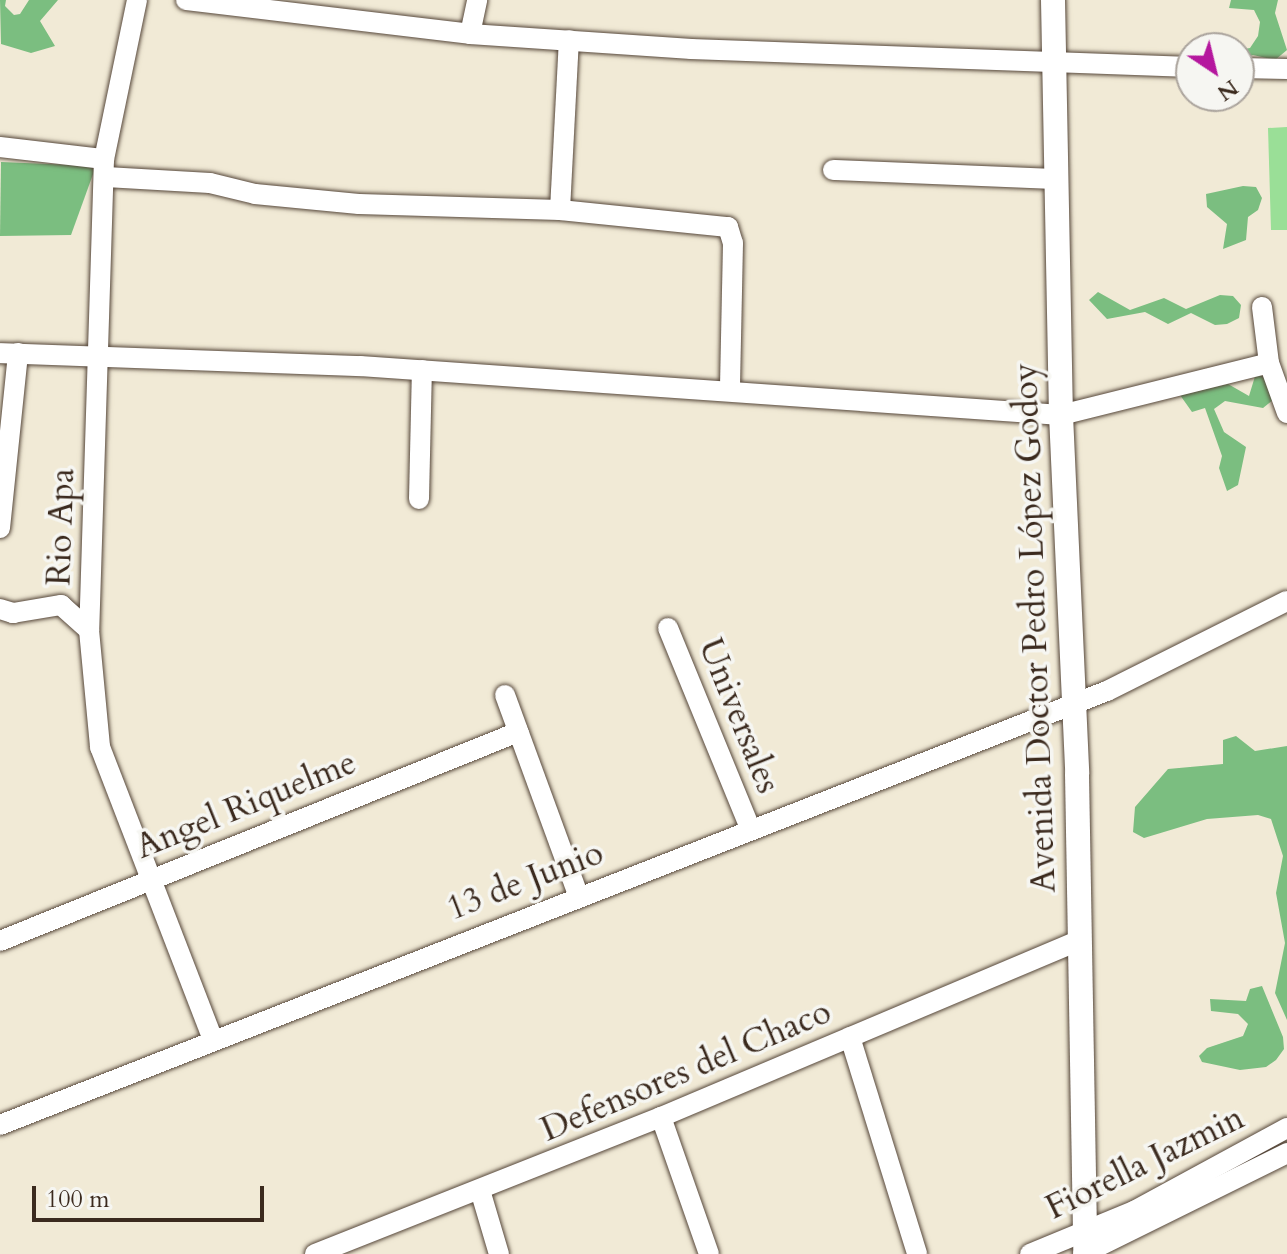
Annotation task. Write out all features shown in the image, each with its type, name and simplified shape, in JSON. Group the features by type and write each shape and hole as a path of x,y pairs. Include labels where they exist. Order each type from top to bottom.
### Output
{"main road":[{"name":"Avenida Doctor Pedro López Godoy","path":"1053,0 1061,415 1075,702 1085,1248"}],"street":[{"name":"Rio Apa","path":"137,0 105,168 89,630 100,747 212,1038"},
{"path":"186,0 470,34 1056,64 1175,67"},
{"path":"470,34 477,0"},
{"path":"560,210 569,40"},
{"path":"1255,68 1287,69"},
{"path":"0,147 105,168 210,183 255,194 359,204 560,210 728,227 733,243 730,389"},
{"path":"833,170 1057,179"},
{"path":"1262,307 1269,363 1287,413"},
{"path":"0,528 9,353 98,354 422,370 730,389 1061,415 1269,363"},
{"path":"419,499 422,370"},
{"name":"13 de Junio","path":"0,1125 212,1038 1075,702 1287,601"},
{"path":"0,609 13,613 61,605 89,630"},
{"name":"Universales","path":"668,628 750,828"},
{"path":"505,695 578,894"},
{"name":"Angel Riquelme","path":"0,941 149,877 518,732"},
{"name":"Defensores del Chaco","path":"315,1254 661,1117 1079,940"},
{"path":"850,1037 917,1254"},
{"path":"661,1117 709,1254"},
{"name":"Fiorella Jazmin","path":"1085,1248 1134,1211 1287,1128"},
{"name":"Fiorella Jazmin","path":"1030,1254 1085,1248 1287,1153"},
{"path":"480,1190 499,1254"}],"green space":[{"path":"0,0 6,0 5,6 14,15 20,14 29,0 58,0 40,21 55,46 31,53 1,44"},
{"path":"1231,0 1278,0 1275,13 1287,50 1275,60 1255,55 1260,22 1254,10 1229,8"},
{"path":"1287,127 1287,230 1271,230 1268,128"},
{"path":"1,162 96,166 71,235 0,236"},
{"path":"1243,186 1256,187 1262,198 1258,210 1248,217 1246,240 1223,249 1227,224 1207,207 1206,194"},
{"path":"1098,292 1130,310 1164,298 1186,309 1220,295 1233,296 1241,305 1239,318 1227,324 1215,325 1191,313 1168,324 1145,312 1107,319 1089,300"},
{"path":"1256,373 1278,384 1273,400 1263,408 1225,401 1214,409 1224,432 1246,447 1238,485 1227,491 1219,468 1222,456 1205,408 1192,412 1180,395 1228,384 1249,396"},
{"path":"1236,736 1255,751 1287,746 1287,1020 1275,993 1285,943 1276,893 1283,856 1271,819 1258,815 1207,819 1144,838 1133,832 1135,807 1168,769 1223,764 1223,740"},
{"path":"1262,986 1283,1037 1284,1049 1276,1060 1266,1067 1240,1070 1202,1062 1199,1056 1207,1048 1243,1036 1248,1024 1238,1014 1211,1011 1210,999 1246,1001 1250,989"}]}
